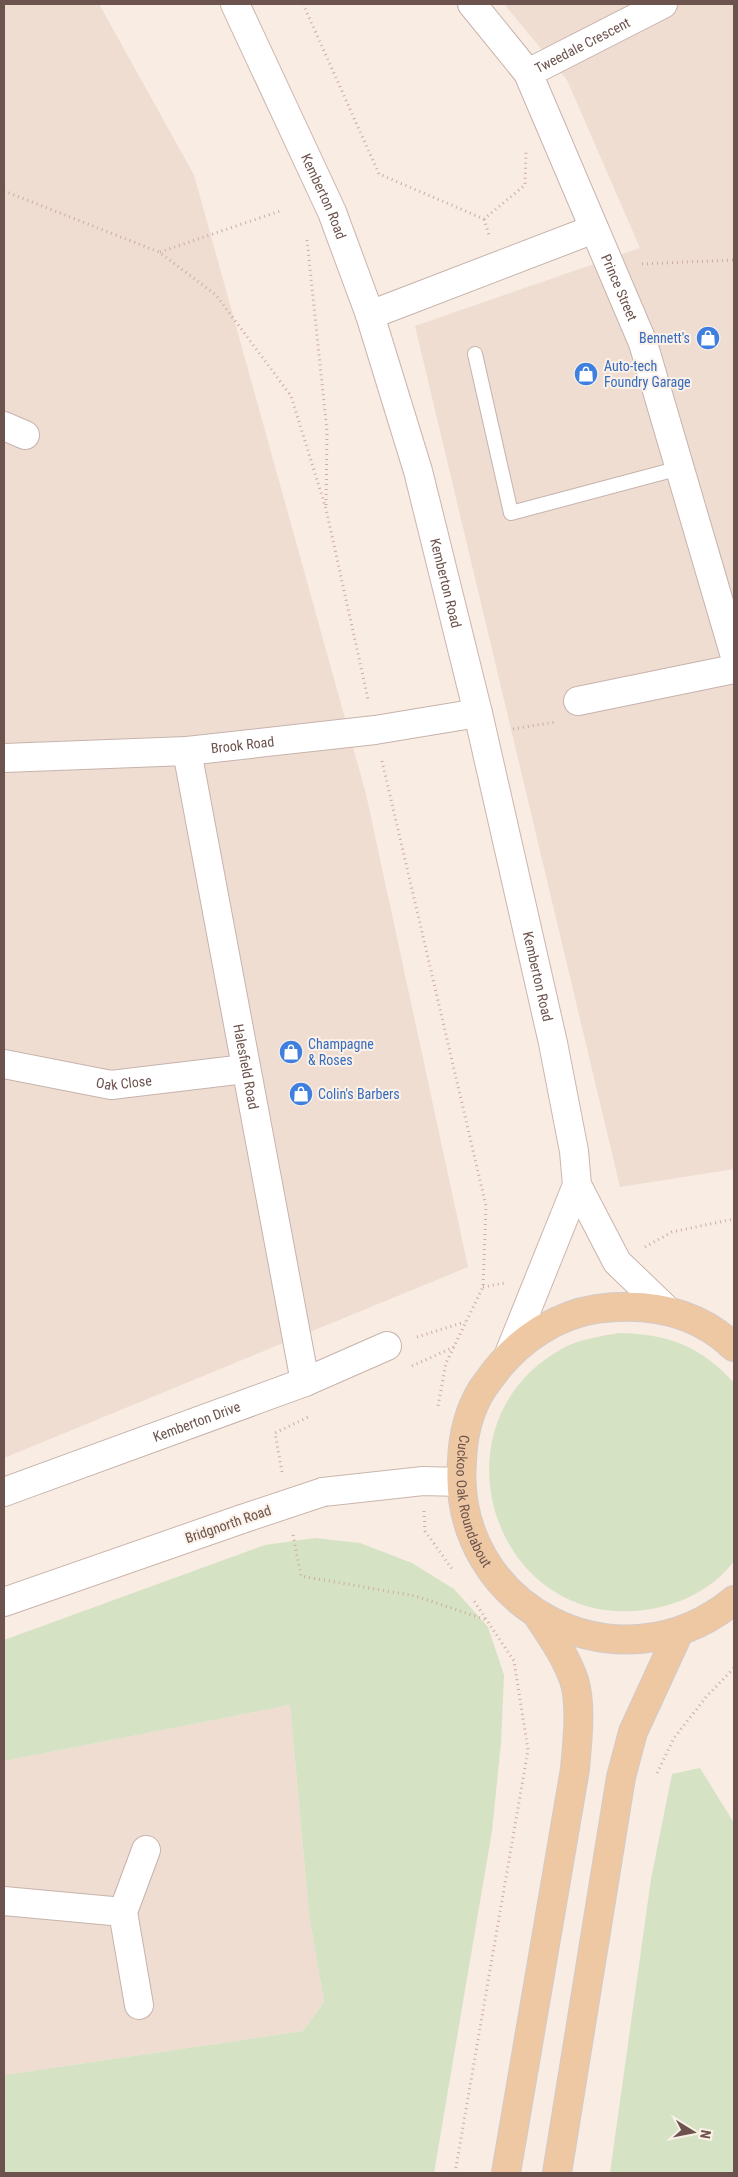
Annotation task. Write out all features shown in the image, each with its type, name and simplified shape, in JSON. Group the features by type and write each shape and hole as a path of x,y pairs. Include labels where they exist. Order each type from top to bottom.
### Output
{"main road":[{"name":"Cuckoo Oak Roundabout","path":"730,1339 696,1320 667,1310 624,1305 582,1311 543,1328 509,1354 480,1391 463,1435 460,1482 464,1514 475,1544 491,1572 512,1595 537,1615 570,1631 606,1640 643,1640 679,1632 716,1614 734,1600"},
{"path":"506,2173 575,1769 579,1724 575,1682 558,1646 537,1615"},
{"path":"557,2173 621,1777 633,1732 679,1632"}],"street":[{"name":"Kemberton Road","path":"235,4 332,212 370,316 418,471 481,724 553,1043 574,1151 577,1185 617,1262 667,1310"},
{"name":"Prince Street","path":"472,4 528,73 643,343 734,653"},
{"name":"Tweedale Crescent","path":"528,73 664,4"},
{"path":"370,316 594,229"},
{"path":"578,701 734,669"},
{"name":"Brook Road","path":"4,758 187,751 375,730 481,724"},
{"name":"Halesfield Road","path":"187,751 245,1069 306,1382"},
{"name":"Oak Close","path":"4,1064 111,1085 245,1069"},
{"name":"Kemberton Road","path":"509,1354 577,1185"},
{"name":"Kemberton Drive","path":"4,1492 306,1382 387,1346"},
{"name":"Bridgnorth Road","path":"4,1602 323,1492 423,1481 460,1482"},
{"path":"139,2005 123,1912 146,1850"},
{"path":"4,1901 123,1912"}],"lane":[{"path":"475,354 511,513 680,468"}],"path":[{"path":"303,4 379,174 484,219 525,185 526,148"},
{"path":"4,191 159,252 216,295 291,396 326,509 375,730"},
{"path":"159,252 280,212"},
{"path":"306,234 327,431 326,509"},
{"path":"610,266 734,260"},
{"path":"481,724 566,721 578,701"},
{"path":"387,1346 466,1322"},
{"path":"655,1777 674,1738 707,1696 734,1668"}],"shaded area":[{"path":"4,4 99,4 194,175 366,794 468,1267 4,1458"},
{"path":"504,4 734,4 734,1169 620,1187 415,326 640,248 567,80"},
{"path":"290,1705 309,1914 324,2002 303,2031 4,2075 4,1761"}],"green space":[{"path":"619,1333 653,1336 682,1344 709,1360 734,1383 734,1561 717,1579 697,1593 663,1607 651,1609 597,1609 552,1590 518,1558 497,1516 489,1470 497,1423 522,1381 571,1344"},
{"path":"315,1538 360,1543 412,1563 454,1589 488,1627 504,1675 501,1743 492,1831 434,2173 4,2173 4,2075 303,2031 324,2002 309,1914 290,1705 4,1761 4,1640 265,1545"},
{"path":"700,1768 734,1823 734,2173 610,2173 651,1879 672,1774"}],"place":[{"name":"Bennett's","path":"708,338"},
{"name":"Auto-tech Foundry Garage","path":"586,374"},
{"name":"Champagne & Roses","path":"291,1052"},
{"name":"Colin's Barbers","path":"301,1094"}]}
